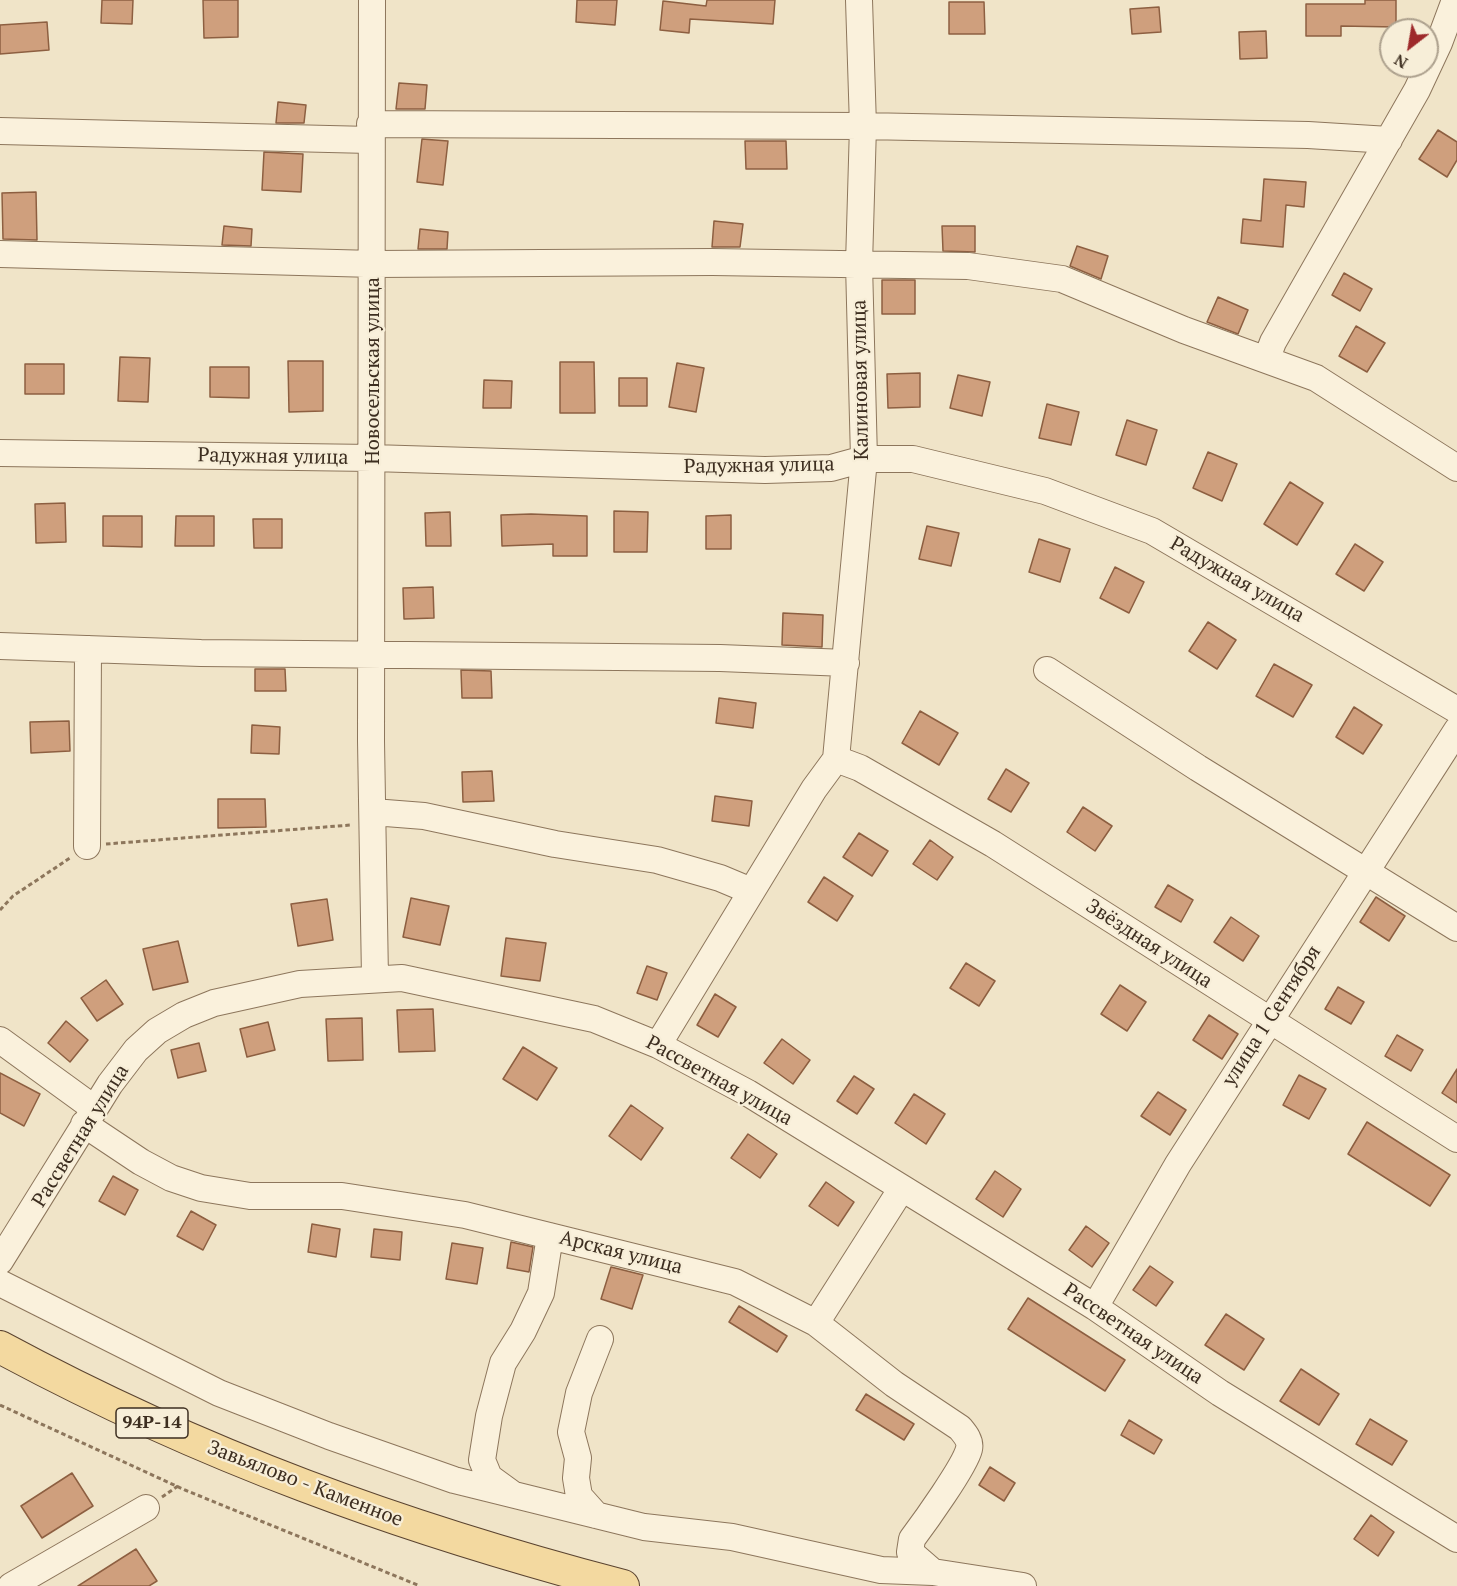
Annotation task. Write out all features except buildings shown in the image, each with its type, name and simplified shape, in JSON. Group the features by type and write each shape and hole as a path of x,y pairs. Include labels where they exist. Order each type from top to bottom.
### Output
{"main road":[{"name":"Завьялово - Каменное","path":"0,1347 150,1422 309,1490 454,1539 623,1586"}],"street":[{"name":"Новосельская улица","path":"372,0 370,132 374,264 371,741 375,978"},
{"name":"Калиновая улица","path":"836,759 864,459 859,264 863,126 859,0"},
{"path":"1267,358 1273,342 1389,140 1440,43 1455,0"},
{"path":"0,131 370,132 863,126 1308,135 1389,140"},
{"path":"0,254 374,264 968,266 1062,279 1184,330 1267,358 1316,378 1457,468"},
{"name":"Радужная улица","path":"0,453 372,458 765,470 831,468 864,459 913,459 976,472 1045,491 1152,531 1457,710"},
{"path":"0,646 372,655 720,658 846,663"},
{"path":"87,846 88,649"},
{"path":"1047,670 1198,768 1457,928"},
{"name":"улица 1 Сентября","path":"1095,1307 1178,1164 1457,729"},
{"path":"658,1045 814,789 836,759"},
{"name":"Звёздная улица","path":"836,759 860,768 993,844 1457,1139"},
{"path":"373,817 424,816 555,844 657,860 720,878 751,891"},
{"name":"Рассветная улица","path":"0,1261 89,1116 136,1050 158,1031 184,1015 214,1003 300,984 402,978 584,1016 658,1045 748,1093 1095,1307 1220,1393 1457,1539"},
{"name":"Арская улица","path":"0,1040 141,1162 171,1178 201,1188 250,1196 342,1196 465,1215 735,1282 816,1323 894,1384 960,1428 968,1438 969,1449 961,1464 912,1539 910,1552 933,1572"},
{"path":"816,1323 902,1188"},
{"path":"513,1495 489,1477 482,1460 489,1416 503,1363 523,1331 541,1293 550,1236"},
{"path":"0,1283 219,1393 329,1436 454,1480 644,1527 732,1537 881,1570 933,1572 1023,1586"},
{"path":"596,1515 579,1496 576,1478 578,1458 571,1432 579,1393 600,1339"},
{"path":"11,1586 146,1508"}],"path":[{"path":"0,910 13,896 87,846 373,817"},
{"path":"0,1405 185,1490 420,1586"}]}
